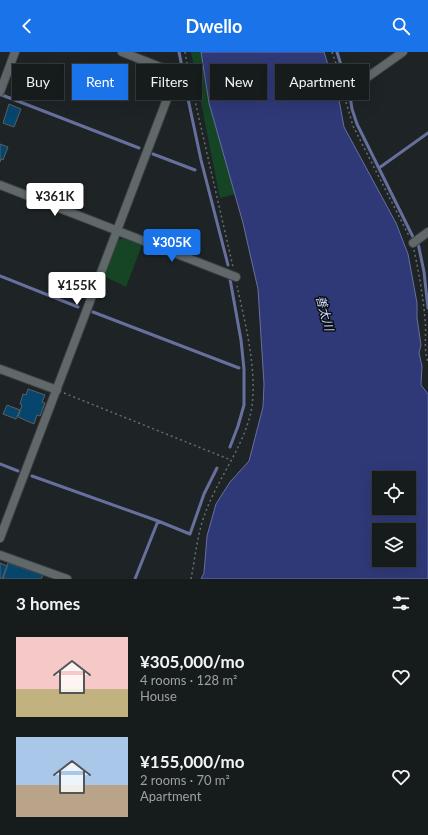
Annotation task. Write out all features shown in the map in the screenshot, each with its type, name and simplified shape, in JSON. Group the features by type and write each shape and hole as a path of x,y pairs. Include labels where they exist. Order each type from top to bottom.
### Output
{"street":[{"path":"0,92 15,52"},
{"path":"122,52 153,64"},
{"path":"369,76 403,52"},
{"path":"0,538 166,100"},
{"path":"0,185 236,277"},
{"path":"413,243 428,232"},
{"path":"0,369 57,390"},
{"path":"0,555 67,579"}],"path":[{"path":"185,52 187,64"},
{"path":"332,52 336,64"},
{"path":"191,579 205,511 246,428 252,406 253,381 248,340 236,277 195,100"},
{"path":"346,100 353,126 413,243 426,321 425,346 428,362"},
{"path":"57,390 231,460"}],"green space":[{"path":"191,52 201,52 209,103 236,194 220,198 201,100 202,100 202,64 193,64"},
{"path":"125,238 142,245 126,287 104,276 118,240"}],"water":[{"name":"善太川","path":"201,52 324,52 328,64 275,64 275,100 339,100 344,127 396,223 408,254 417,303 417,318 421,345 419,353 422,366 421,385 428,394 428,579 201,579 204,573 207,536 216,504 230,482 249,461 263,407 264,384 258,289 243,223 209,103"}],"building":[{"path":"9,104 21,109 14,127 3,123"},
{"path":"0,144 8,147 3,160 1,159 0,162"},
{"path":"28,389 45,395 42,402 45,403 40,416 37,415 34,424 18,417 22,405 20,404 23,394 26,395"},
{"path":"7,405 20,410 16,419 3,414"},
{"path":"0,563 7,566 2,579 0,578"},
{"path":"8,563 43,575 41,579 3,579"}],"waterway":[{"path":"179,52 181,64"},
{"path":"337,52 341,64"},
{"path":"2,95 139,148"},
{"path":"188,100 201,160 228,265"},
{"path":"351,100 357,124 414,239"},
{"path":"379,168 428,133"},
{"path":"153,154 195,170"},
{"path":"418,243 424,272 428,308"},
{"path":"0,276 78,307"},
{"path":"230,279 241,340 244,369 244,405 230,447"},
{"path":"93,312 239,368"},
{"path":"0,464 18,471"},
{"path":"135,579 158,521 190,534 204,494 217,468"},
{"path":"32,476 158,521"}]}
